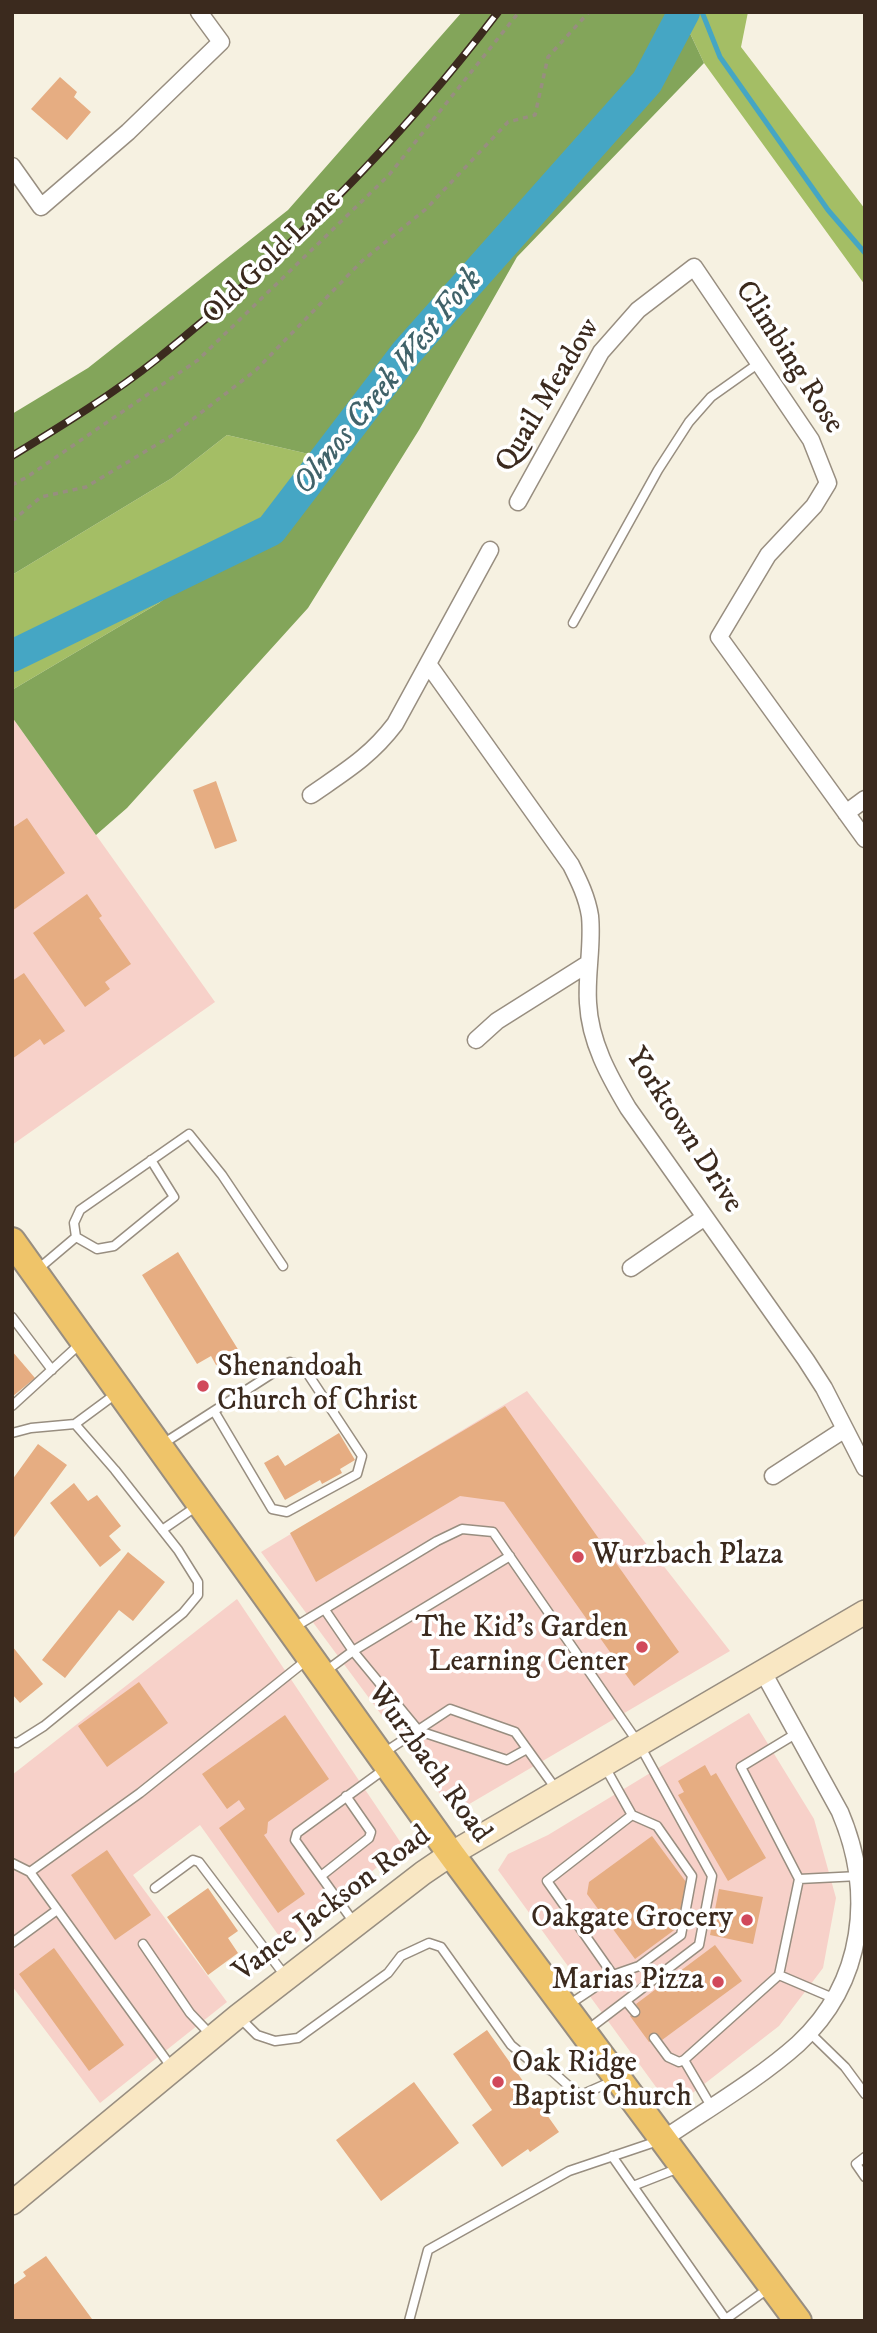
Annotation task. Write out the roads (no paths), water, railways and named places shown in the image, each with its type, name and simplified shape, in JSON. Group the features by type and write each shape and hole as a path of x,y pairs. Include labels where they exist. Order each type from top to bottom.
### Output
{"main road":[{"name":"Wurzbach Road","path":"12,1241 451,1854 797,2321"},
{"name":"Vance Jackson Road","path":"15,2195 355,1924 451,1854 865,1612"}],"street":[{"path":"12,166 41,207 128,132 221,42 199,12"},
{"name":"Climbing Rose","path":"694,267 811,440 828,483 814,506 768,555 719,637 846,813"},
{"name":"Quail Meadow","path":"518,502 601,352 638,310 694,267"},
{"path":"311,795 356,765 378,746 395,724 491,550"},
{"name":"Yorktown Drive","path":"428,664 571,865 583,889 590,915 588,1005 598,1052 628,1108 806,1360 865,1468"},
{"path":"865,799 846,813 865,839"},
{"path":"476,1040 496,1021 589,963"},
{"path":"631,1268 705,1217"},
{"path":"773,1476 845,1429"},
{"path":"662,2140 780,2059 809,2032 833,1998 853,1954 861,1884 854,1851 844,1821 763,1672"}],"lane":[{"path":"573,623 658,470 689,422 711,397 759,363"},
{"path":"76,1237 74,1223 80,1210 189,1134 222,1175 283,1266"},
{"path":"76,1237 97,1249 114,1246 174,1197 151,1160"},
{"path":"35,1272 76,1237"},
{"path":"12,1317 52,1370"},
{"path":"12,1406 83,1341"},
{"path":"159,1446 290,1362 302,1365 362,1456 357,1474 287,1512 272,1509 214,1411"},
{"path":"12,1433 32,1428 75,1424 120,1391"},
{"path":"12,1742 17,1743 44,1726 183,1613 198,1595 198,1582 162,1530 75,1424"},
{"path":"162,1530 200,1504"},
{"path":"290,1630 437,1541 462,1530 493,1532 639,1744 712,1876 699,1945 583,2034"},
{"path":"30,1872 316,1666 353,1651 510,1556"},
{"path":"324,1610 353,1651 419,1731 507,1760 527,1749"},
{"path":"355,1924 295,1840 297,1833 346,1796 419,1731 450,1709 515,1732 558,1792"},
{"path":"654,2038 668,2057 680,2062 684,2060 779,1975 799,1879 741,1767 797,1733"},
{"path":"565,2008 613,1975 639,1966 681,1935 692,1876 657,1826 632,1815 603,1765"},
{"path":"321,1876 369,1838 371,1832 346,1796"},
{"path":"613,1975 547,1881 632,1815"},
{"path":"155,1888 194,1860 199,1862 286,1978"},
{"path":"12,1863 30,1872 174,2070"},
{"path":"799,1879 861,1884"},
{"path":"12,1943 57,1910"},
{"path":"238,2016 257,2035 275,2041 298,2038 388,1973 401,1956 429,1943 441,1947 511,2045 528,2059 552,2071 581,2095 617,2079"},
{"path":"143,1944 190,2013 213,2037"},
{"path":"779,1975 833,1998"},
{"path":"626,2001 635,2012"},
{"path":"809,2032 845,2067 865,2094"},
{"path":"684,2060 711,2106"},
{"path":"409,2321 428,2250 569,2171 662,2140"},
{"path":"612,2156 726,2320 772,2286"},
{"path":"865,2157 856,2164 865,2178"},
{"path":"633,2186 682,2166"}],"waterway":[{"name":"Olmos Creek West Fork","path":"12,656 271,530 406,353 647,82 684,12"},
{"path":"702,12 720,57 828,210 865,253"}],"railway":[{"path":"12,456 86,410 140,372 250,280 380,152 498,12"}],"place":[{"name":"Shenandoah Church of Christ","path":"203,1386"},
{"name":"Wurzbach Plaza","path":"578,1557"},
{"name":"The Kid's Garden Learning Center","path":"642,1647"},
{"name":"Oakgate Grocery","path":"747,1920"},
{"name":"Marias Pizza","path":"718,1982"},
{"name":"Oak Ridge Baptist Church","path":"498,2082"}]}
